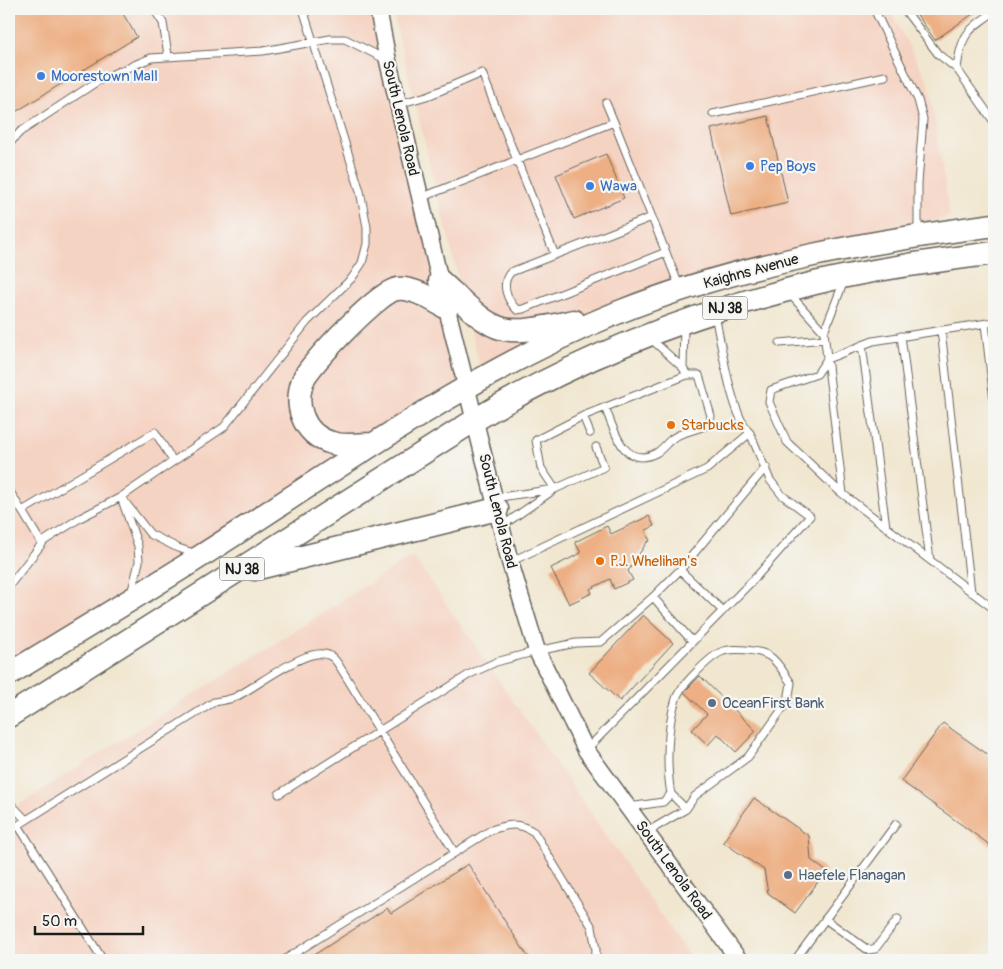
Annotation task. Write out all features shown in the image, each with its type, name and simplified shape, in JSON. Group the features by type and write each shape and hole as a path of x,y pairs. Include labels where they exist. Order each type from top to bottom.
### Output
{"highway":[{"name":"Kaighns Avenue","path":"466,386 524,355 622,311 681,290 809,256 918,235 994,225"},
{"name":"Kaighns Avenue","path":"475,420 546,380 647,335 714,311 787,290 846,276 994,253"},
{"path":"440,280 486,322 507,331 530,331 622,311"},
{"path":"372,444 333,444 312,432 304,420 300,408 300,389 305,376 372,304 389,292 407,289 447,308"},
{"name":"NJ 38","path":"9,674 202,555 318,478 466,386"},
{"name":"NJ 38","path":"10,719 475,420"},
{"path":"232,575 330,549 498,511"}],"street":[{"name":"South Lenola Road","path":"378,9 398,104 466,386 510,562 536,651 586,750 739,960"}],"lane":[{"path":"154,9 163,23 168,55"},
{"path":"9,586 42,544 80,518 121,497 224,427 307,322 352,278 362,263 367,244 367,227 360,191 320,60 313,43 311,28 303,9"},
{"path":"874,9 918,100 923,119 918,184 918,235"},
{"path":"904,9 938,54 957,68 994,122"},
{"path":"957,68 960,47 971,27 994,12"},
{"path":"9,144 20,132 101,79 151,58 168,55 263,52 345,39 388,61"},
{"path":"398,104 430,95 482,73 555,255"},
{"path":"713,114 884,76"},
{"path":"606,103 681,290"},
{"path":"420,198 614,122"},
{"path":"652,217 511,272 507,276 506,291 511,304 517,310 523,309 666,252"},
{"path":"843,494 824,335 846,276"},
{"path":"787,290 824,335"},
{"path":"586,750 757,576 810,516 782,495 770,480 750,433 744,428 730,383 714,311"},
{"path":"684,322 685,371"},
{"path":"994,322 872,341 827,359 818,374 771,390 769,402 787,442 843,494 994,609"},
{"path":"985,324 994,401"},
{"path":"941,330 971,592"},
{"path":"605,407 620,445 628,454 637,457 653,454 674,437 709,424 712,416 699,375 685,371 647,335"},
{"path":"780,343 824,335"},
{"path":"901,336 930,560"},
{"path":"862,345 886,527"},
{"path":"555,489 542,468 536,440 582,416 685,371"},
{"path":"582,416 590,433"},
{"path":"22,511 155,432 173,462"},
{"path":"510,562 707,469 750,433"},
{"path":"498,511 555,489 604,467 596,447"},
{"path":"279,794 470,674 496,662 536,651 576,643 601,642 654,597 680,570 766,467"},
{"path":"498,511 555,489"},
{"path":"9,490 42,544"},
{"path":"121,497 150,534 178,548 202,555"},
{"path":"121,497 138,546 139,562 130,599"},
{"path":"680,570 723,611"},
{"path":"654,597 692,641"},
{"path":"646,833 686,809 695,796 748,758 788,701 791,683 771,657 752,650 721,652 697,672 676,697 668,748 667,772 671,794 686,809"},
{"path":"9,831 214,702 234,698 294,662 311,656 332,657 454,853"},
{"path":"628,807 663,802 671,794"},
{"path":"9,802 26,820"},
{"path":"284,960 491,830 512,823 523,825 534,832 592,927 596,950 595,960"},
{"path":"795,960 896,824"},
{"path":"18,825 103,960"},
{"path":"826,919 868,950 875,949 898,919"}],"shaded area":[{"name":"Moorestown Mall","path":"9,9 380,9 466,387 9,674"},
{"path":"392,9 889,9 929,83 950,217 757,261 480,368"},
{"path":"413,556 692,960 9,960 9,811"}],"building":[{"name":"Moorestown Mall","path":"9,9 120,9 137,37 9,116"},
{"path":"913,9 980,9 935,40"},
{"name":"Pep Boys","path":"768,116 788,203 731,216 711,129"},
{"name":"Wawa","path":"606,154 624,198 574,219 556,175"},
{"name":"P.J. Whelihan's","path":"649,516 654,526 645,531 650,541 647,542 628,571 633,580 614,589 610,579 590,589 592,593 569,604 551,568 581,553 575,542 607,526 611,534"},
{"path":"643,615 673,643 620,701 589,673"},
{"name":"OceanFirst Bank","path":"700,676 756,731 736,752 718,734 708,745 692,730 707,714 684,692"},
{"path":"943,723 994,759 994,848 901,781"},
{"path":"754,798 809,836 811,860 826,871 795,913 768,893 764,870 723,842"},
{"path":"468,864 530,960 306,960 387,908 391,913"}],"place":[{"name":"Moorestown Mall","path":"41,76"},
{"name":"Pep Boys","path":"750,166"},
{"name":"Wawa","path":"590,186"},
{"name":"Starbucks","path":"671,425"},
{"name":"P.J. Whelihan's","path":"600,561"},
{"name":"OceanFirst Bank","path":"712,703"},
{"name":"Haefele Flanagan","path":"788,875"}]}
